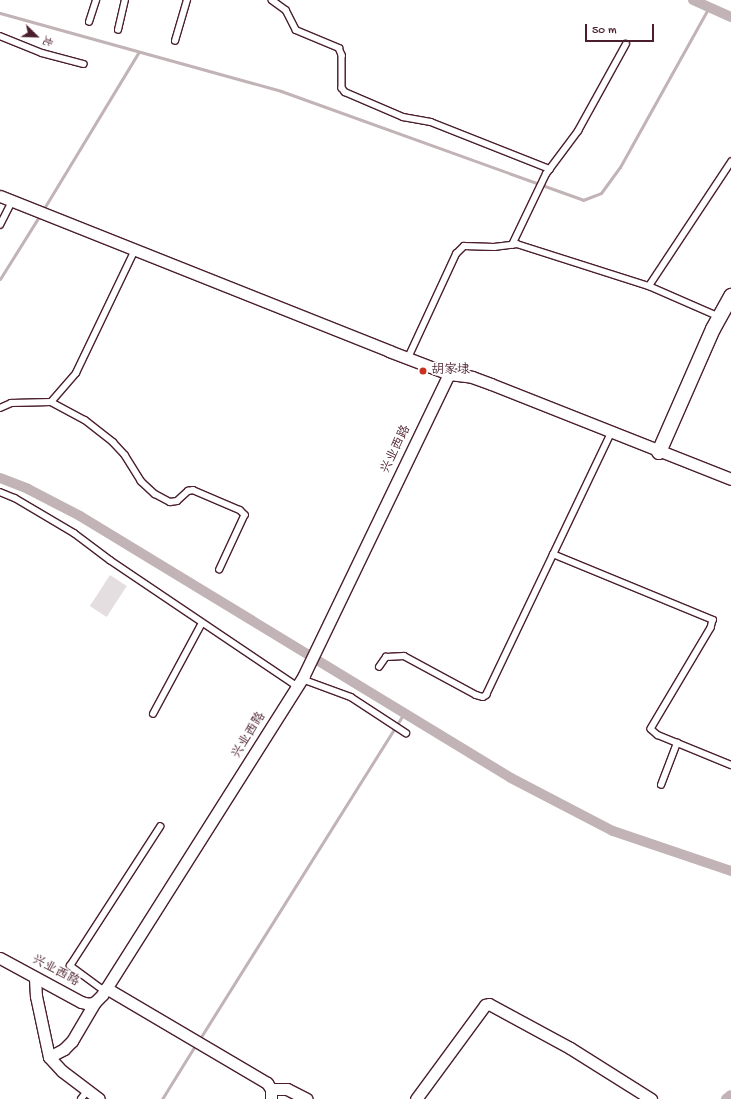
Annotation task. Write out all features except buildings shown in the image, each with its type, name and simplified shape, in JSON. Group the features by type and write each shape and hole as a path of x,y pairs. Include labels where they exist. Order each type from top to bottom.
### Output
{"street":[{"path":"0,196 47,216 449,374 472,377 659,452 731,479"},
{"path":"659,452 731,296"},
{"name":"兴业西路","path":"0,958 81,1002 89,1004 95,1002 105,989 301,680 318,648 449,374"},
{"path":"35,978 36,996 50,1057 84,1095 99,1099"},
{"path":"105,989 177,1029 267,1083 271,1094 286,1089 307,1099"},
{"path":"50,1057 72,1041 95,1002"},
{"path":"416,1099 485,1005 489,1004 570,1048 651,1099"}],"lane":[{"path":"89,22 96,0"},
{"path":"118,30 126,0"},
{"path":"175,41 187,0"},
{"path":"272,0 286,10 296,30 339,48 342,55 342,88 345,92 403,117 431,122 550,169"},
{"path":"0,36 42,53 84,64"},
{"path":"512,245 546,174 578,131 626,44"},
{"path":"649,286 731,162"},
{"path":"0,225 12,201"},
{"path":"408,358 460,248 517,244 649,286 720,317"},
{"path":"51,402 76,373 135,250"},
{"path":"0,408 11,403 51,402 85,420 113,442 125,455 141,481 155,494 170,502 177,501 188,491 193,490 240,510 244,514 220,569"},
{"path":"379,667 386,658 404,656 483,697 611,433"},
{"path":"0,492 15,498 74,532 202,623 301,680 351,697 406,733"},
{"path":"553,554 713,620 711,628 651,729 652,732 731,765"},
{"path":"153,714 202,623"},
{"path":"661,785 677,743"},
{"path":"105,989 70,966 160,827"}],"shaded area":[{"path":"110,575 127,586 107,617 90,606"}],"waterway":[{"path":"693,0 731,17"},
{"path":"0,13 281,91 583,200 601,193 620,167 709,7"},
{"path":"43,210 138,53"},
{"path":"0,279 40,215"},
{"path":"0,478 28,489 80,516 511,778 613,831 731,871"},
{"path":"199,1040 404,713"},
{"path":"162,1099 196,1044"},
{"path":"726,1099 731,1095"}],"place":[{"name":"胡家埭","path":"423,371"}]}
